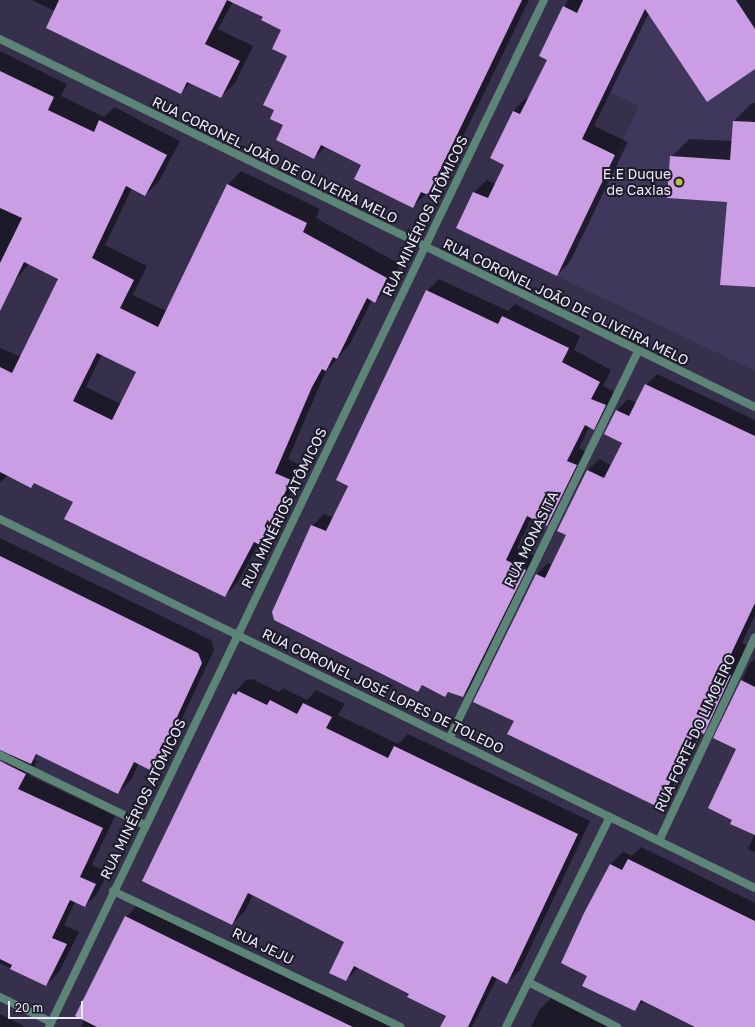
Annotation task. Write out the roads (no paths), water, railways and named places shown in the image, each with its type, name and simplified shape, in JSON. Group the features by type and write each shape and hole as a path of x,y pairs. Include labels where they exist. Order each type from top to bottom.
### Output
{"street":[{"name":"RUA MINÉRIOS ATÔMICOS","path":"50,1024 544,0"},
{"name":"RUA CORONEL JOÃO DE OLIVEIRA MELO","path":"0,39 638,352 755,407"},
{"name":"RUA MONASITA","path":"449,739 638,352"},
{"name":"RUA CORONEL JOSÉ LOPES DE TOLEDO","path":"0,519 755,888"},
{"name":"RUA FORTE DO LIMOEIRO","path":"659,841 755,637"},
{"path":"0,755 145,825"},
{"path":"506,1027 610,817"},
{"name":"RUA JEJU","path":"113,891 401,1027"},
{"path":"528,982 617,1027"},
{"path":"0,997 50,1024"}],"place":[{"name":"E.E Duque de Caxias","path":"679,182"}]}
